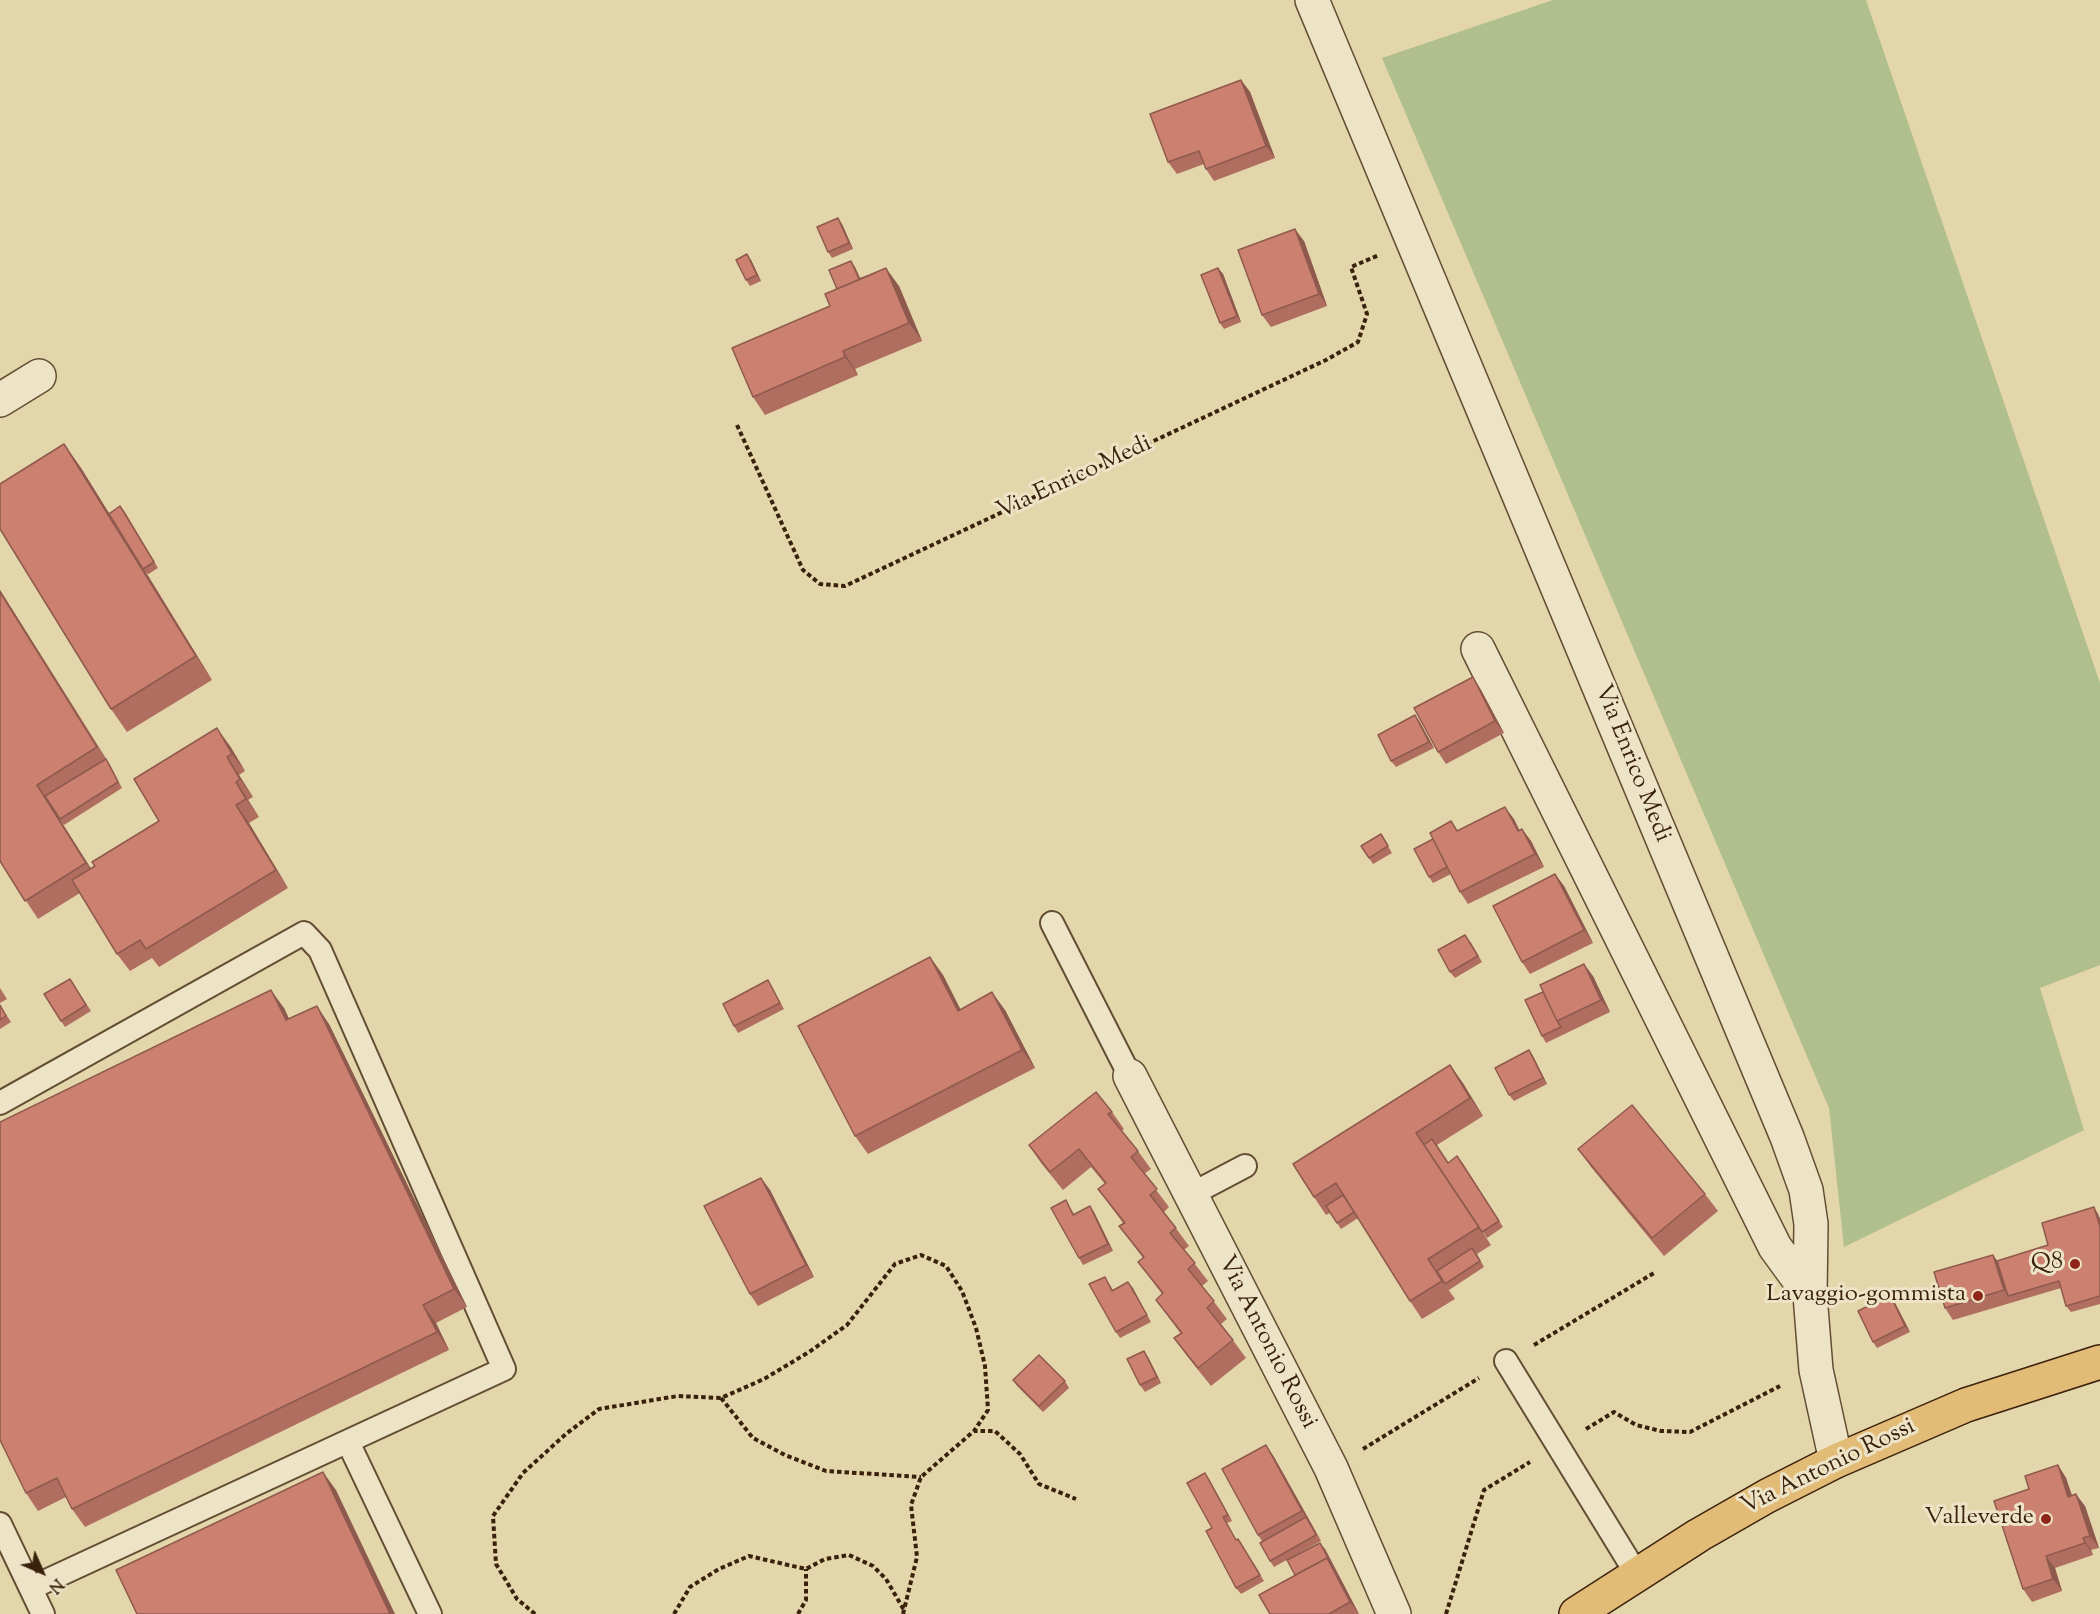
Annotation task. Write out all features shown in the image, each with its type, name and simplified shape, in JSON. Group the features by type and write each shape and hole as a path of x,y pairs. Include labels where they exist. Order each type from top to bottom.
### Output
{"main road":[{"name":"Via Antonio Rossi","path":"1576,1614 1636,1573 1767,1496 1836,1461 1966,1405 2100,1362"}],"street":[{"name":"Via Enrico Medi","path":"1312,0 1786,1137 1806,1190 1809,1213 1810,1295 1816,1370 1836,1461"},
{"path":"0,400 39,376"},
{"path":"1478,649 1775,1247 1810,1295"},
{"name":"Via Antonio Rossi","path":"1130,1076 1331,1468 1394,1614"}],"lane":[{"path":"1052,923 1130,1076"},
{"path":"0,1103 304,933 320,950 504,1369 31,1588"},
{"path":"1190,1195 1245,1166"},
{"path":"1506,1361 1636,1573"},
{"path":"348,1442 430,1614"},
{"path":"0,1524 44,1614"}],"path":[{"name":"Via Enrico Medi","path":"737,425 803,570 820,584 845,586 1316,365 1358,342 1367,314 1351,267 1413,241"},
{"path":"535,1614 517,1599 496,1564 493,1516 523,1473 567,1433 599,1409 678,1396 721,1398 764,1379 809,1352 847,1325 895,1264 921,1255 946,1266 962,1291 976,1328 985,1366 988,1410 974,1431 921,1477 911,1505 917,1557 903,1612"},
{"path":"721,1398 753,1438 785,1455 826,1471 921,1477"},
{"path":"974,1431 995,1431 1020,1454 1039,1484 1076,1499"},
{"path":"674,1614 690,1587 719,1569 749,1556 806,1569 825,1558 849,1555 873,1566 886,1579 903,1612"},
{"path":"798,1614 806,1600 806,1569"}],"green space":[{"path":"1553,0 1866,0 2100,683 2100,965 2040,988 2084,1130 1844,1247 1829,1108 1382,58"}],"building":[{"path":"1241,80 1266,146 1206,169 1199,151 1168,162 1150,114"},
{"path":"838,218 849,243 828,252 817,227"},
{"path":"1295,229 1319,294 1262,315 1238,250"},
{"path":"747,254 757,275 746,280 736,260"},
{"path":"851,261 859,279 875,273 837,289 829,270"},
{"path":"886,268 909,323 843,351 845,357 753,397 732,348 830,306 825,294"},
{"path":"1218,268 1237,316 1220,323 1201,275"},
{"path":"64,444 196,656 111,709 0,529 0,484"},
{"path":"120,506 154,562 143,569 109,514"},
{"path":"0,592 97,747 37,785 86,863 25,901 0,861"},
{"path":"1473,677 1495,721 1438,752 1414,708"},
{"path":"1415,715 1429,742 1391,761 1378,735"},
{"path":"217,728 232,754 227,757 240,779 236,782 246,799 236,805 276,870 146,949 140,940 117,954 72,880 95,866 92,862 159,821 134,779"},
{"path":"106,759 118,782 60,819 45,796"},
{"path":"1505,807 1518,831 1522,829 1535,854 1460,892 1430,833 1451,821 1457,831"},
{"path":"1381,834 1388,846 1369,858 1361,846"},
{"path":"1433,839 1447,867 1429,877 1414,849"},
{"path":"1555,874 1584,930 1522,962 1493,906"},
{"path":"1465,935 1478,956 1450,972 1438,950"},
{"path":"930,957 958,1011 992,992 1022,1050 855,1136 798,1026"},
{"path":"1584,964 1601,1000 1557,1021 1540,985"},
{"path":"70,979 86,1005 61,1021 44,994"},
{"path":"768,980 780,1003 734,1026 723,1004"},
{"path":"271,990 286,1020 317,1006 454,1289 423,1305 437,1332 72,1509 57,1478 26,1493 0,1440 0,1122"},
{"path":"1543,992 1561,1027 1542,1036 1525,1000"},
{"path":"0,1005 6,1016 0,1020"},
{"path":"1529,1050 1543,1078 1509,1095 1495,1068"},
{"path":"1450,1065 1470,1098 1416,1133 1479,1227 1428,1259 1442,1281 1410,1301 1336,1183 1314,1197 1293,1164"},
{"path":"1096,1092 1112,1112 1108,1114 1138,1151 1131,1157 1157,1189 1150,1195 1176,1228 1170,1233 1195,1263 1188,1269 1214,1301 1207,1308 1233,1340 1198,1368 1174,1338 1182,1333 1156,1300 1163,1293 1138,1262 1144,1257 1119,1226 1125,1223 1098,1189 1106,1183 1079,1149 1050,1172 1029,1145"},
{"path":"1632,1105 1705,1194 1652,1238 1578,1149"},
{"path":"1432,1139 1448,1163 1457,1156 1499,1221 1482,1232 1424,1145"},
{"path":"761,1178 806,1265 750,1294 704,1206"},
{"path":"1343,1195 1354,1212 1337,1223 1326,1206"},
{"path":"1066,1200 1073,1215 1090,1206 1108,1244 1079,1258 1051,1208"},
{"path":"2094,1207 2100,1227 2100,1296 2066,1306 2059,1281 2008,1296 1997,1261 2048,1245 2042,1223"},
{"path":"1472,1248 1480,1261 1445,1284 1437,1271"},
{"path":"1993,1255 2004,1290 1945,1308 1934,1272"},
{"path":"1105,1277 1112,1291 1128,1282 1147,1315 1116,1332 1089,1284"},
{"path":"1890,1295 1905,1326 1873,1342 1858,1311"},
{"path":"1144,1351 1157,1377 1140,1385 1127,1359"},
{"path":"1039,1355 1065,1381 1039,1406 1013,1380"},
{"path":"1266,1445 1302,1511 1258,1535 1222,1469"},
{"path":"2058,1465 2068,1497 2076,1494 2090,1536 2083,1538 2085,1543 2046,1556 2053,1579 2023,1589 1994,1501 2029,1489 2025,1476"},
{"path":"323,1472 390,1614 137,1614 116,1570"},
{"path":"1205,1473 1228,1515 1223,1517 1260,1575 1236,1588 1206,1531 1212,1528 1187,1483"},
{"path":"1306,1517 1316,1535 1270,1561 1260,1543"},
{"path":"1320,1543 1331,1564 1327,1558 1295,1575 1287,1560"},
{"path":"1327,1558 1350,1602 1329,1614 1270,1614 1259,1595"}],"place":[{"name":"Q8","path":"2075,1264"},
{"name":"Lavaggio-gommista","path":"1978,1296"},
{"name":"Valleverde","path":"2046,1519"}]}
